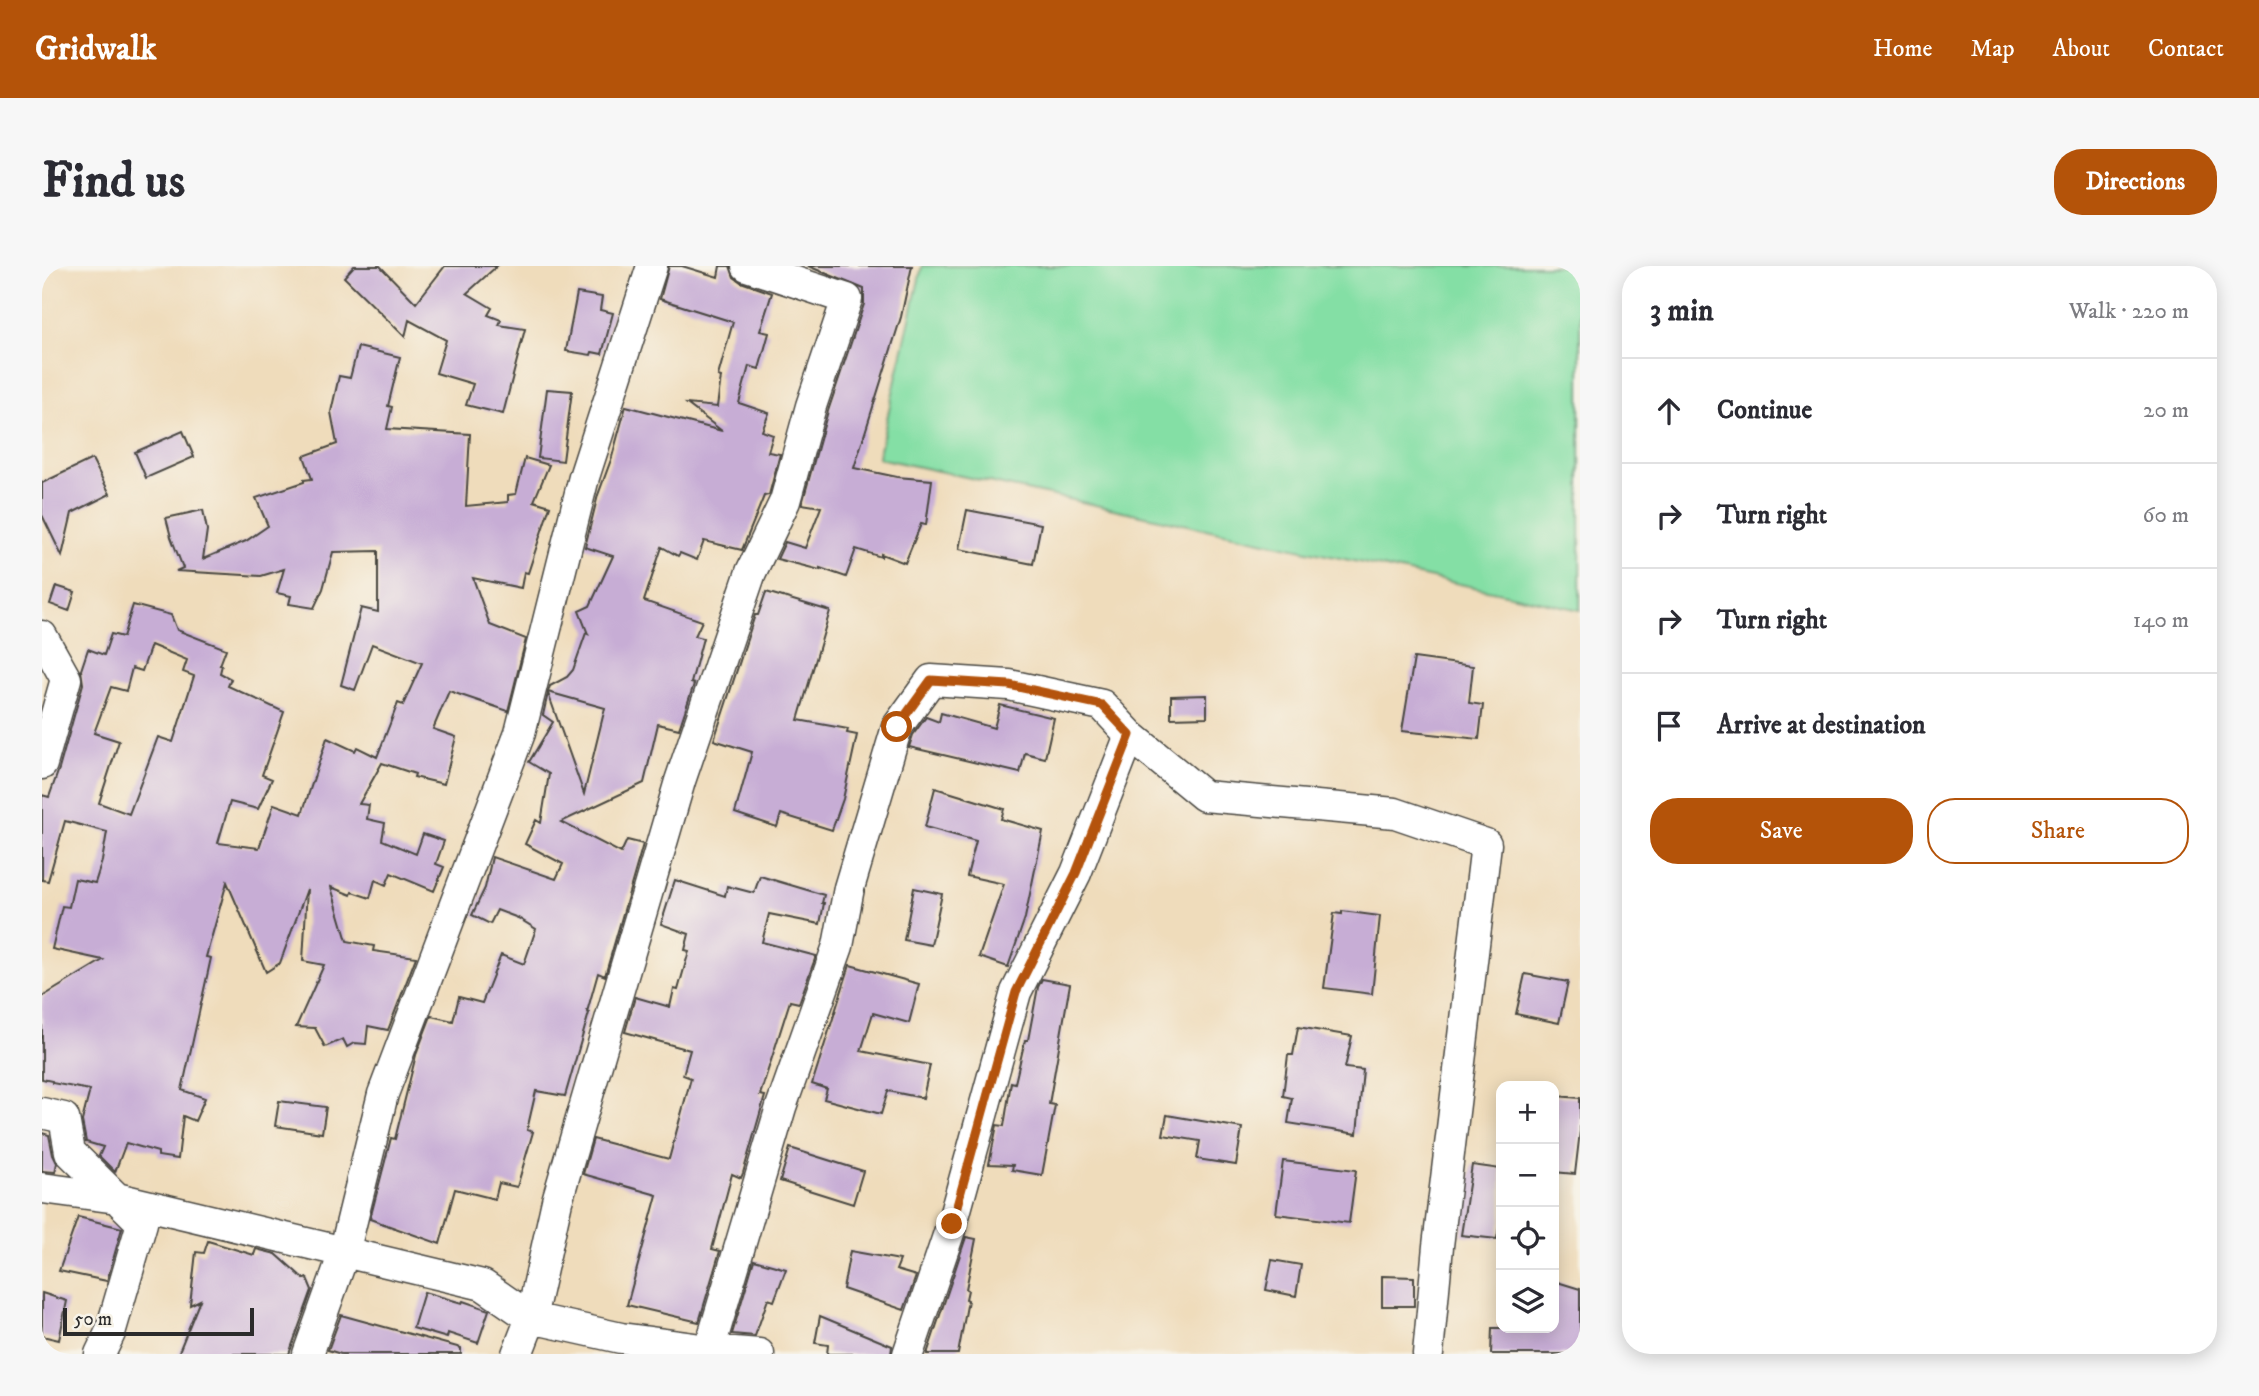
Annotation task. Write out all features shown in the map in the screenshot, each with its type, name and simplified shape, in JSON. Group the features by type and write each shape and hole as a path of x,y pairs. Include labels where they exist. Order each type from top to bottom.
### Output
{"street":[{"path":"308,1354 344,1253 383,1094 520,733 584,477 652,266"},
{"path":"517,1354 531,1318 557,1201 680,781 751,572 785,501 811,406 847,299 747,266"},
{"path":"42,636 66,679 42,764"},
{"path":"709,1352 781,1107 838,946 849,888 897,727 931,680 1009,685 1102,705 1130,735 1204,796 1395,813 1486,844 1438,1246 1428,1354"},
{"path":"908,1354 952,1224 1016,992 1076,873 1130,735"},
{"path":"42,1113 64,1118 70,1152 142,1223 110,1333 100,1354"},
{"path":"42,1188 117,1198 483,1285 531,1318 621,1338 709,1352 759,1354"}],"green space":[{"path":"922,266 1580,266 1580,610 878,458"}],"building":[{"path":"354,266 380,266 416,303 445,266 497,266 467,293 492,308 488,315 501,320 499,325 525,329 503,414 466,405 473,384 436,373 446,340 409,320 405,337 344,277"},
{"path":"669,266 682,266 718,277 720,266 730,266 734,277 741,282 772,293 760,331 769,333 759,369 749,366 739,403 769,413 762,431 773,435 768,452 780,454 769,495 764,496 742,550 704,541 697,560 680,553 678,556 662,547 644,601 702,621 695,636 703,638 691,683 694,684 679,729 658,724 644,783 561,822 621,853 627,840 643,844 605,976 598,973 565,1096 536,1091 527,1130 533,1132 517,1187 499,1183 495,1199 455,1189 440,1244 370,1219 391,1138 395,1139 416,1055 431,1016 453,1021 459,997 482,1003 501,955 524,964 536,929 497,910 490,924 472,915 485,888 492,857 556,879 563,864 525,844 536,820 541,823 549,774 529,762 553,722 543,715 548,693 584,794 605,708 548,692 550,686 567,677 573,670 586,633 588,634 579,611 590,606 613,556 585,547 626,406 722,431 687,404 717,407 721,377 718,376 733,322 660,299"},
{"path":"808,266 912,266 901,317 854,468 897,477 932,480 926,525 921,524 905,563 856,549 846,577 820,568 777,559 785,542 805,548 821,507 802,504 828,411 864,304 864,289"},
{"path":"577,293 602,297 600,310 613,313 602,354 566,351"},
{"path":"358,347 400,357 388,406 392,407 387,429 470,434 466,506 508,502 508,495 516,494 525,458 549,465 534,501 550,506 528,573 524,572 521,588 473,578 490,625 526,639 508,711 449,691 433,729 456,737 444,784 414,777 415,774 382,763 359,804 369,805 367,819 385,823 382,840 416,854 423,834 444,841 436,864 444,867 434,891 391,873 386,885 375,880 370,898 352,892 351,895 331,887 347,941 374,946 373,951 416,957 388,1030 368,1026 366,1044 354,1043 347,1047 343,1039 325,1047 315,1028 296,1027 324,965 303,961 307,889 280,963 266,972 227,882 206,957 211,958 182,1090 205,1098 195,1121 183,1116 178,1159 158,1156 158,1152 126,1143 115,1172 99,1156 103,1147 86,1142 82,1121 90,1090 42,1079 42,997 103,960 52,949 62,906 69,907 75,879 95,883 107,832 65,821 48,881 42,880 42,795 49,797 59,769 83,684 81,670 88,649 104,655 111,634 123,637 133,605 171,615 177,630 226,649 220,673 231,679 228,686 284,712 262,775 272,779 258,809 230,802 218,843 259,848 274,804 302,814 327,738 355,751 357,747 377,757 398,703 403,705 422,663 372,644 355,690 341,685 361,608 378,612 378,551 333,552 323,589 314,608 289,604 291,596 277,593 284,569 261,576 176,571 183,568 166,518 203,510 207,530 203,559 246,541 268,526 256,498 312,479 304,456 337,444 331,412 339,376 350,378","holes":["151,645 187,660 183,672 194,676 173,742 158,737 129,814 99,803 119,741 94,733 111,687 126,691 132,668 142,671"]},
{"path":"547,389 572,391 563,461 538,458"},
{"path":"183,431 194,457 146,478 135,452"},
{"path":"92,459 110,494 72,513 62,556 42,515 42,483"},
{"path":"967,510 1041,524 1033,564 959,549"},
{"path":"56,586 75,592 69,611 50,604"},
{"path":"766,592 830,611 798,720 848,729 847,733 857,735 843,799 832,830 781,814 777,827 735,813 752,752 714,740 755,615 758,615"},
{"path":"1414,658 1473,666 1469,703 1483,705 1479,739 1402,731"},
{"path":"1207,695 1207,717 1171,718 1171,696"},
{"path":"1000,705 1054,718 1045,758 1025,753 1020,773 909,747 913,735 926,717 939,722 941,713 994,728"},
{"path":"935,788 1004,809 1001,819 1043,831 1025,918 1008,967 979,957 1004,884 967,876 976,841 925,827"},
{"path":"760,876 824,895 824,903 820,924 769,914 762,942 816,956 799,1003 790,1001 760,1095 765,1096 743,1173 741,1178 732,1174 712,1249 720,1251 699,1322 627,1305 657,1195 583,1174 593,1139 669,1159 691,1078 683,1075 690,1050 625,1032 635,997 670,1007 674,989 678,990 689,951 685,950 689,934 661,924 675,880 725,896 727,886 754,893"},
{"path":"914,888 942,894 931,945 904,940"},
{"path":"1342,911 1380,916 1372,994 1324,988 1334,913 1342,914"},
{"path":"850,965 919,984 909,1023 873,1013 861,1051 930,1065 923,1098 888,1091 881,1114 824,1099 827,1089 812,1084"},
{"path":"1525,974 1568,982 1559,1023 1516,1014"},
{"path":"1042,979 1070,984 1049,1104 1055,1105 1042,1175 1012,1170 1013,1165 989,1164 997,1125 1004,1126 1011,1082 1015,1083 1025,1040 1028,1040 1038,987"},
{"path":"1298,1027 1352,1036 1345,1068 1363,1070 1357,1134 1288,1123 1292,1098 1283,1096 1288,1055 1293,1055"},
{"path":"1559,1096 1580,1098 1580,1131 1575,1174 1559,1172"},
{"path":"279,1101 326,1107 322,1133 275,1126"},
{"path":"1167,1115 1242,1128 1236,1165 1197,1159 1200,1141 1163,1135"},
{"path":"42,1133 49,1135 57,1163 55,1172 42,1171"},
{"path":"790,1148 863,1171 853,1204 780,1181"},
{"path":"1283,1161 1356,1170 1349,1223 1276,1214"},
{"path":"1472,1165 1496,1168 1496,1239 1461,1235"},
{"path":"78,1217 122,1228 107,1281 59,1271"},
{"path":"966,1237 976,1239 966,1289 968,1300 958,1354 927,1354"},
{"path":"208,1241 254,1255 256,1249 276,1254 304,1279 307,1278 312,1290 289,1354 178,1354 200,1300 190,1305 196,1252 204,1253"},
{"path":"850,1251 900,1260 896,1270 916,1276 904,1310 843,1289"},
{"path":"754,1260 786,1269 774,1301 768,1299 755,1336 732,1334"},
{"path":"1272,1260 1301,1265 1296,1296 1266,1290"},
{"path":"1382,1276 1414,1277 1414,1306 1382,1306"},
{"path":"1559,1283 1580,1289 1580,1354 1491,1354 1492,1328 1496,1328 1496,1333 1559,1333"},
{"path":"424,1292 489,1310 478,1343 448,1333 447,1338 413,1328"},
{"path":"42,1293 67,1301 59,1340 42,1336"},
{"path":"341,1315 461,1348 461,1354 341,1354 328,1350"},
{"path":"820,1316 892,1346 891,1354 827,1354 828,1345 815,1343"}],"route":[{"path":"897,727 931,680 1009,685 1102,705 1130,735 1076,873 1016,992 952,1224"}]}
